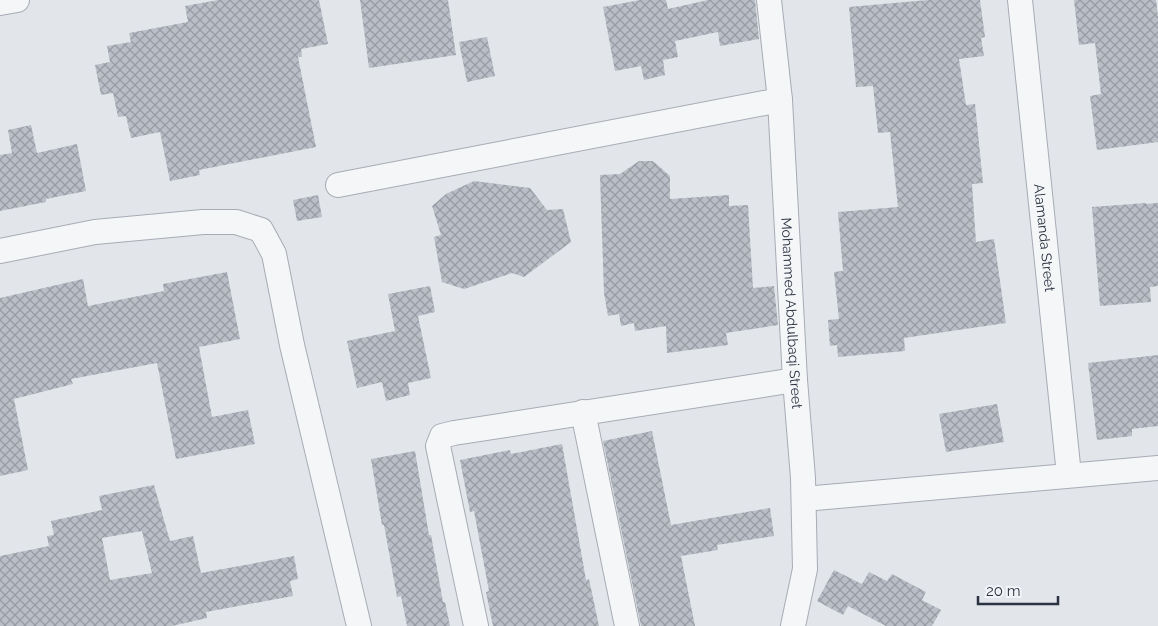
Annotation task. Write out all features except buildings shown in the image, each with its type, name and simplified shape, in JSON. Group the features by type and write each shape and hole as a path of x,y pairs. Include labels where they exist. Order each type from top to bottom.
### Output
{"street":[{"path":"0,3 16,0"},
{"name":"Mohammed Abdulbaqi Street","path":"769,0 780,100 795,380 804,499 805,569 793,626"},
{"name":"Alamanda Street","path":"1020,0 1069,475"},
{"path":"338,185 780,100"},
{"path":"0,251 95,232 202,222 236,222 261,230 274,254 292,345 359,626"},
{"path":"476,626 438,446 442,436 583,412 795,380"},
{"path":"583,412 627,626"},
{"path":"804,499 1158,468"}]}
